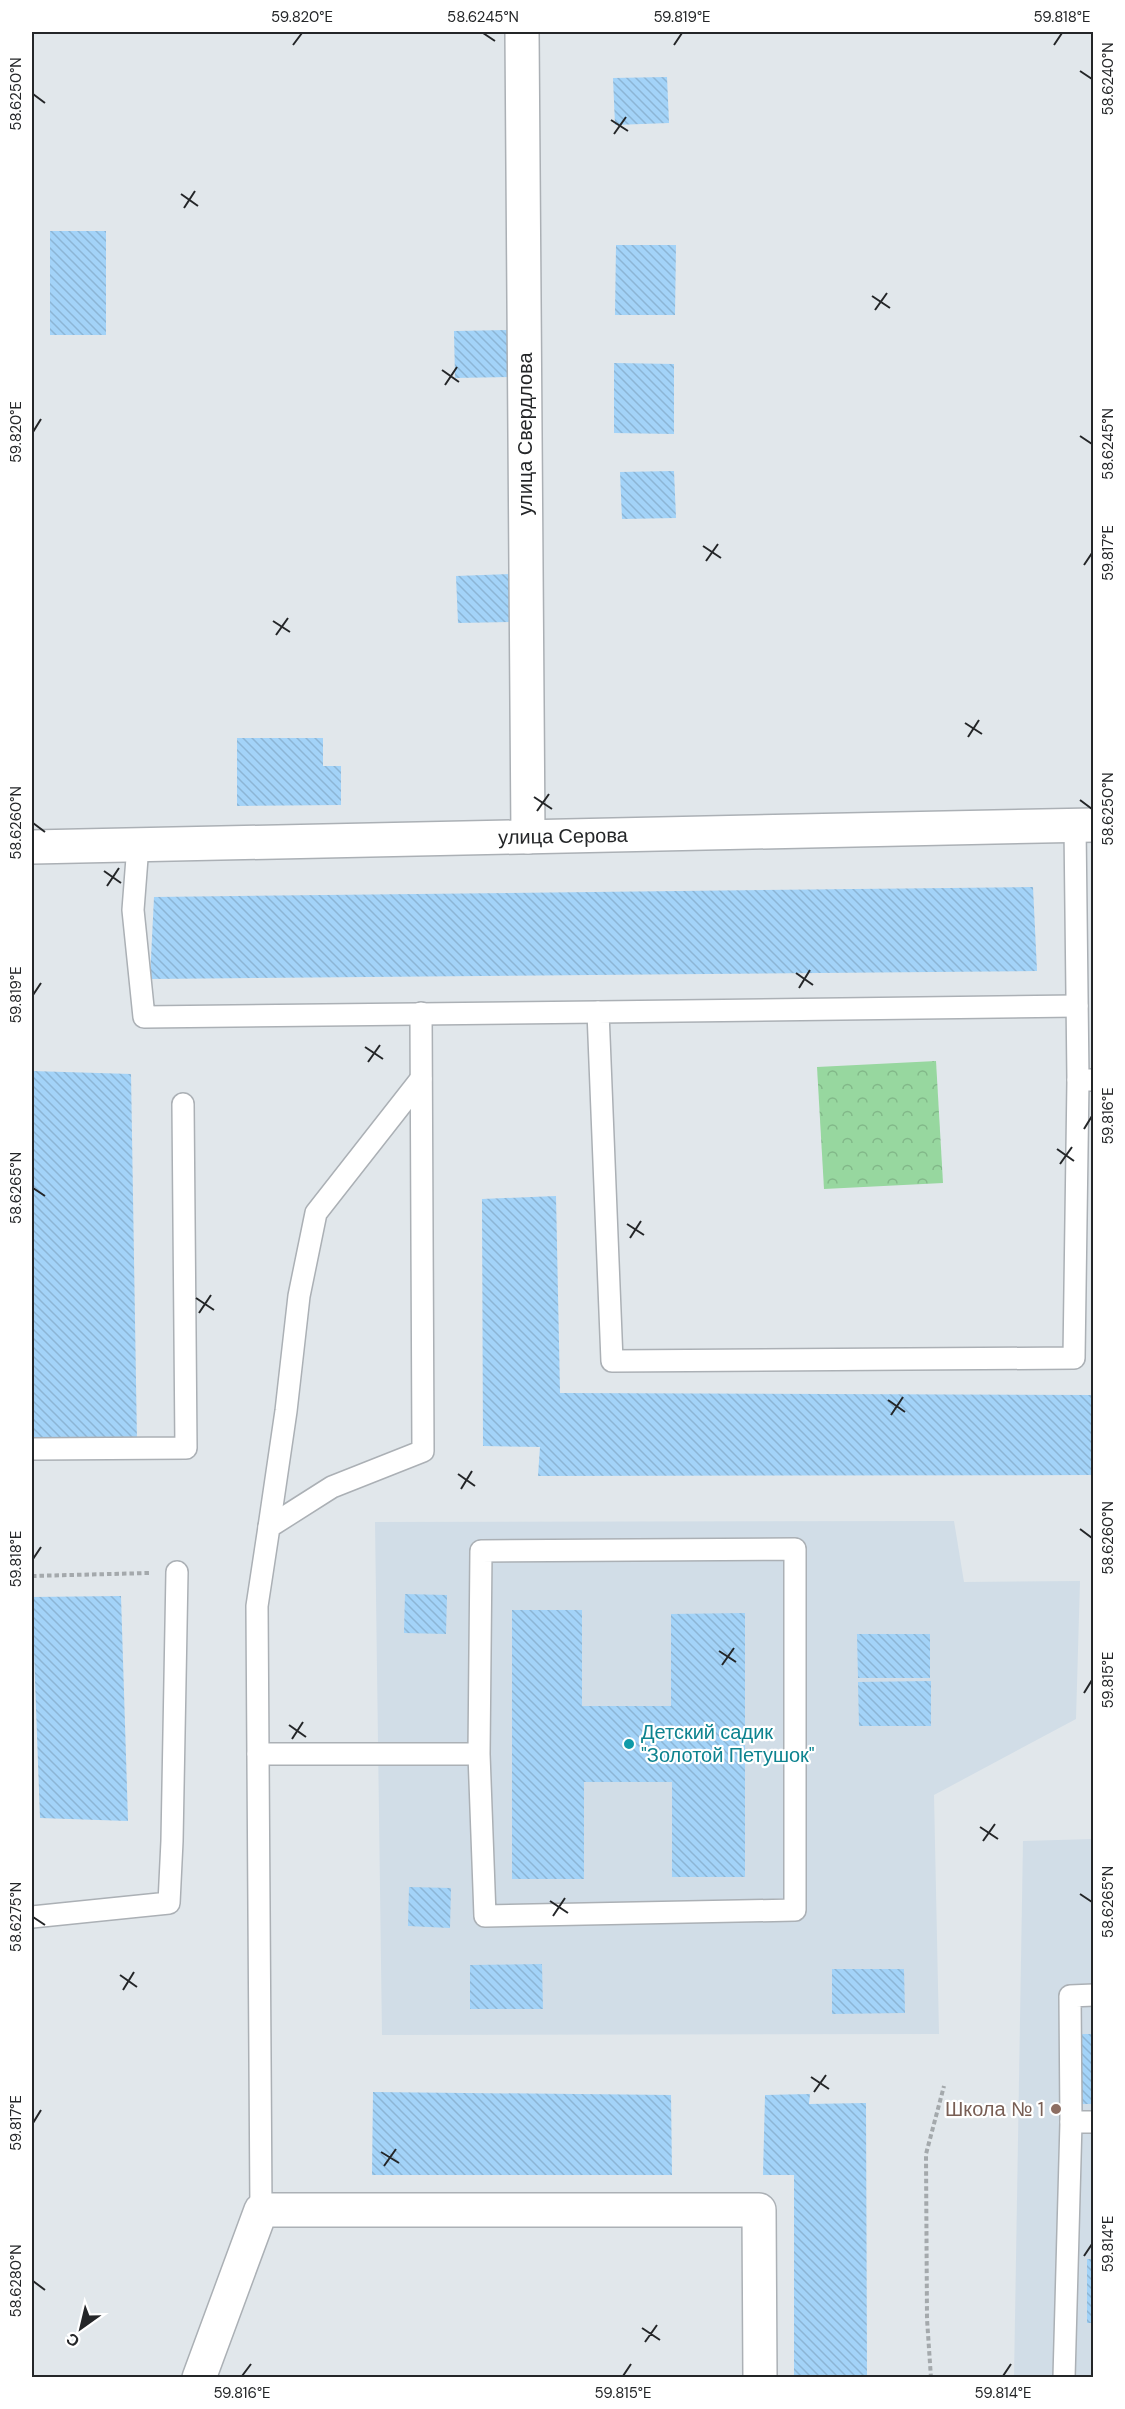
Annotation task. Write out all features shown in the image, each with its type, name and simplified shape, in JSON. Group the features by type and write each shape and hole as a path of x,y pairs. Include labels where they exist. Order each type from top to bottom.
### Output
{"street":[{"name":"улица Свердлова","path":"522,32 528,837"},
{"name":"улица Серова","path":"32,847 1084,825"},
{"path":"200,2378 261,2210 759,2210 760,2378"}],"lane":[{"path":"598,1012 612,1361 1074,1358 1086,1080 1077,1006 1084,825"},
{"path":"138,845 133,910 144,1017 1077,1006"},
{"path":"269,1527 332,1487 423,1451 421,1013"},
{"path":"261,2210 257,1605 286,1411 299,1296 316,1213 421,1079"},
{"path":"32,1449 186,1448 183,1104"},
{"path":"795,1549 795,1910 485,1916 479,1754 481,1551 795,1549"},
{"path":"32,1917 168,1903 172,1841 177,1572"},
{"path":"258,1754 479,1754"},
{"path":"1064,2378 1071,2122 1071,1996 1094,1995"},
{"path":"1071,2122 1094,2122"}],"path":[{"path":"32,1576 177,1572"},
{"path":"931,2378 927,2319 926,2154 944,2086"}],"shaded area":[{"path":"954,1521 964,1582 1080,1581 1076,1719 934,1795 939,2034 382,2035 375,1522"},
{"name":"Школа № 1","path":"1093,1839 1093,2377 1014,2378 1023,1841"}],"green space":[{"path":"936,1061 943,1183 824,1189 817,1067"}],"building":[{"path":"667,77 669,123 615,125 613,78"},
{"path":"50,231 106,231 106,335 50,335"},
{"path":"616,245 676,245 675,315 615,315"},
{"path":"507,330 509,377 455,378 454,331"},
{"path":"614,363 674,364 674,434 614,433"},
{"path":"674,471 676,518 622,519 620,472"},
{"path":"510,574 512,622 458,623 456,576"},
{"path":"237,738 323,738 323,766 341,766 341,805 237,806"},
{"path":"1033,887 1037,971 150,979 154,897"},
{"path":"32,1071 131,1074 137,1443 33,1439"},
{"path":"556,1196 560,1393 1094,1395 1094,1475 538,1476 540,1447 483,1446 482,1199"},
{"path":"405,1594 447,1595 446,1634 404,1633"},
{"path":"121,1596 128,1821 40,1818 32,1597"},
{"name":"Детский садик \"Золотой Петушок\"","path":"512,1610 582,1610 582,1706 671,1706 671,1614 745,1613 745,1877 672,1877 672,1782 584,1782 584,1879 512,1879"},
{"path":"857,1634 930,1634 930,1678 858,1678"},
{"path":"931,1681 931,1726 859,1726 858,1682"},
{"path":"409,1887 451,1888 450,1928 408,1926"},
{"path":"542,1964 543,2009 470,2009 470,1965"},
{"path":"832,1969 904,1969 905,2013 832,2014"},
{"path":"1076,2034 1094,2034 1094,2104 1076,2104"},
{"path":"373,2092 671,2095 672,2175 372,2175"},
{"path":"810,2094 809,2104 866,2103 867,2378 794,2378 794,2175 763,2175 765,2095"},
{"path":"1087,2259 1094,2259 1094,2323 1087,2323"}],"place":[{"name":"Детский садик \"Золотой Петушок\"","path":"629,1744"},
{"name":"Школа № 1","path":"1056,2109"}]}
